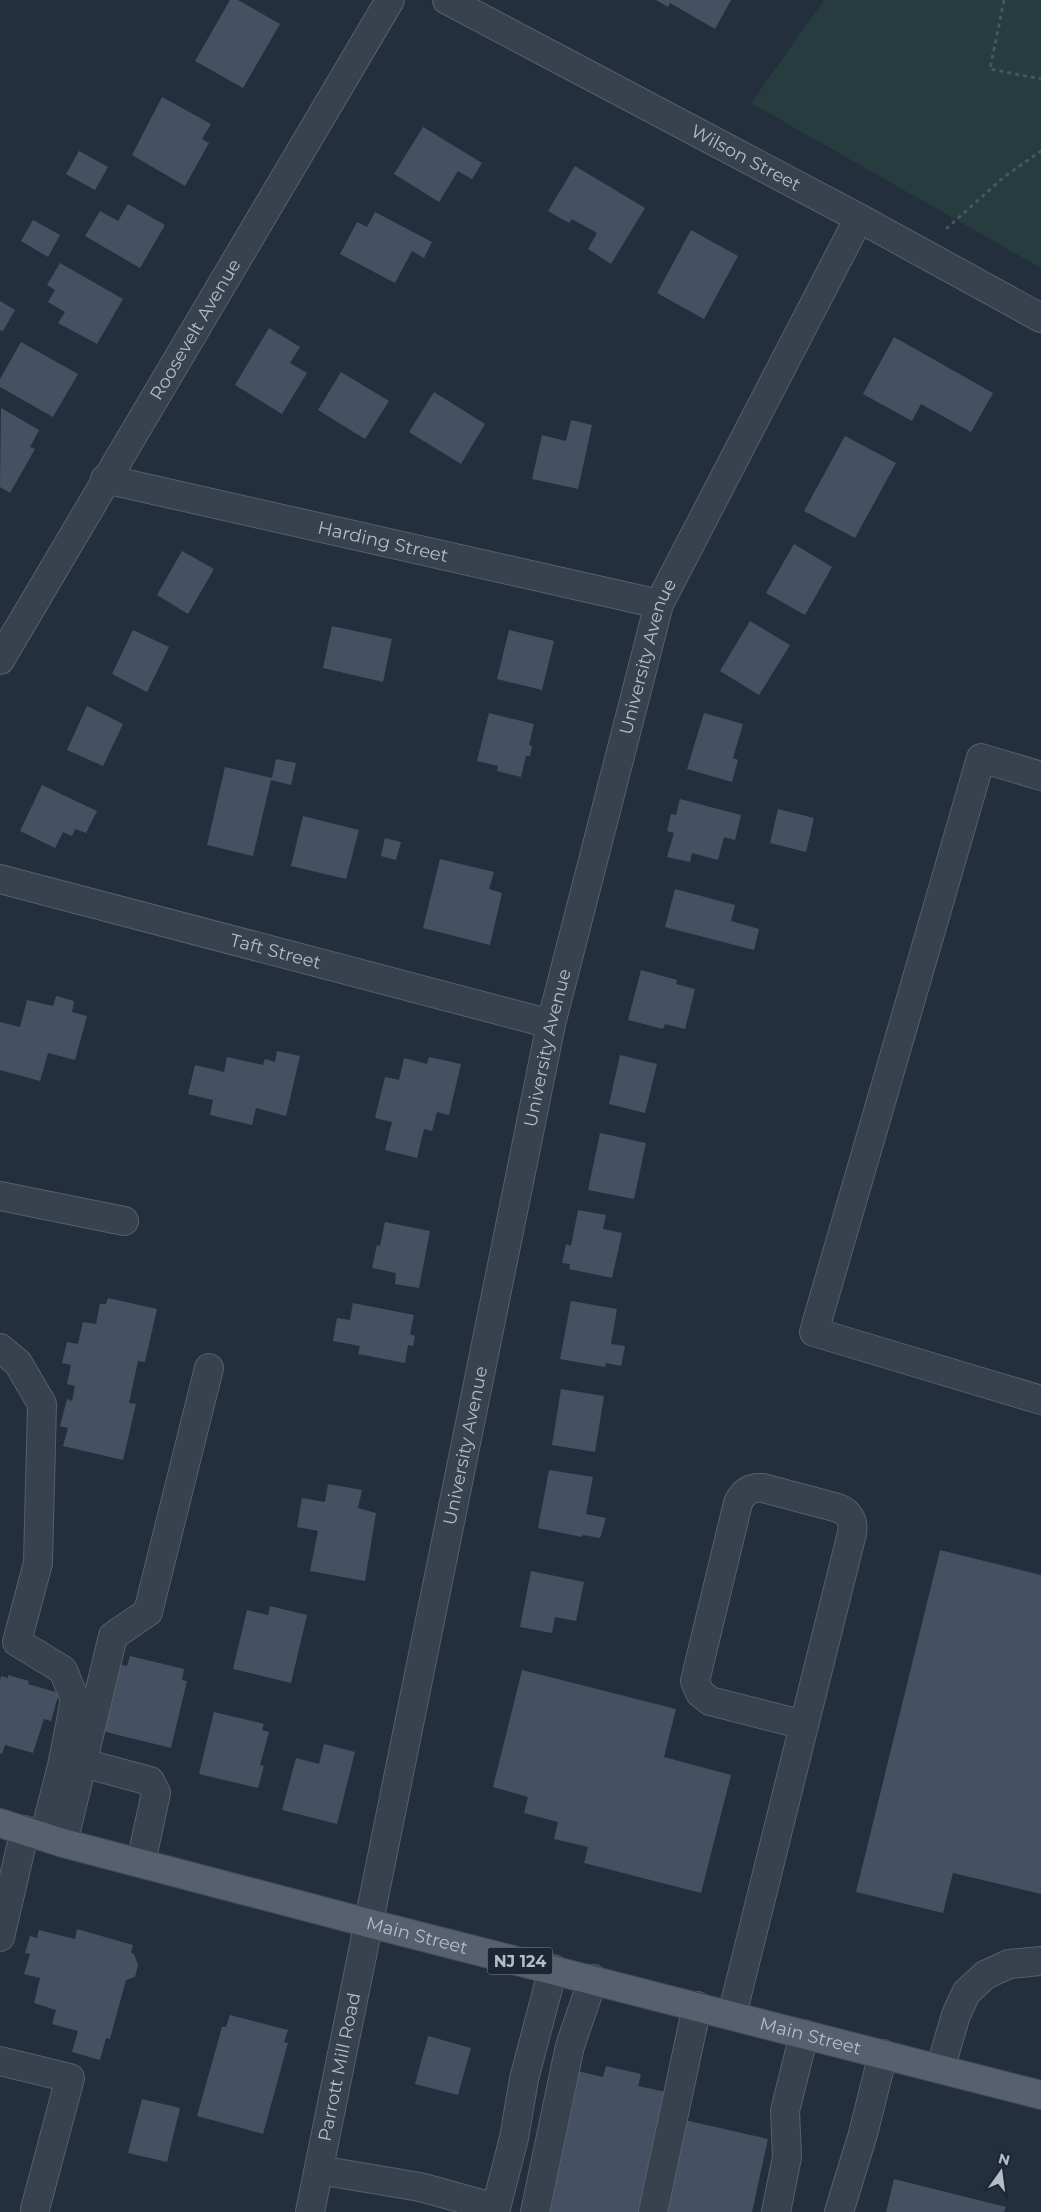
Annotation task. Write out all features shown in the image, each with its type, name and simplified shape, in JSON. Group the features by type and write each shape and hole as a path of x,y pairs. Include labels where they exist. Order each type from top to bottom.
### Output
{"main road":[{"name":"Main Street","path":"33,1833 368,1923 1041,2095"}],"street":[{"name":"Roosevelt Avenue","path":"0,660 390,0"},
{"name":"Wilson Street","path":"447,0 859,218 1041,318"},
{"name":"University Avenue","path":"368,1923 550,1024 660,604 859,218"},
{"name":"Harding Street","path":"106,479 660,604"},
{"path":"1041,776 981,758 814,1332 1041,1400"},
{"name":"Taft Street","path":"0,879 550,1024"},
{"path":"0,1196 124,1221"},
{"path":"0,1348 18,1363 42,1404 38,1563 17,1642 63,1670 75,1700 62,1766 33,1833 0,1937"},
{"path":"33,1833 83,1763 113,1636 148,1612 209,1368"},
{"path":"732,2015 852,1532 853,1523 847,1513 838,1508 762,1488 753,1488 744,1493 738,1503 695,1681 700,1693 710,1701 804,1725"},
{"path":"83,1763 150,1781 156,1793 140,1862"},
{"name":"Parrott Mill Road","path":"310,2212 368,1923"},
{"path":"940,2069 956,2015 966,1993 985,1975 1009,1964 1041,1960"},
{"path":"319,2170 420,2187 496,2208 514,2138 524,2079 552,1969"},
{"path":"535,2212 570,2046 593,1979"},
{"path":"653,2212 697,2006"},
{"path":"776,2212 787,2158 785,2111 804,2034"},
{"path":"839,2212 863,2134 883,2054"},
{"path":"0,2061 70,2078 35,2210"}],"path":[{"path":"1004,0 990,69 1041,78"},
{"path":"931,258 948,226 1004,177 1041,152"}],"green space":[{"path":"824,0 1041,0 1041,268 751,103"}],"building":[{"path":"230,0 238,0 280,24 243,88 195,61"},
{"path":"656,0 731,0 715,29 670,3 668,7"},
{"path":"162,97 211,124 202,139 209,143 185,186 132,155"},
{"path":"423,127 482,163 472,179 458,171 439,202 394,174"},
{"path":"79,151 108,167 95,190 66,174"},
{"path":"575,166 645,208 611,264 588,249 597,233 572,219 569,223 548,211"},
{"path":"128,204 165,225 140,268 85,236 100,211 118,221"},
{"path":"375,212 432,242 424,258 412,251 395,283 340,254 357,222 367,227"},
{"path":"33,220 60,235 48,257 21,241"},
{"path":"691,230 738,256 704,319 657,293"},
{"path":"60,263 123,299 97,344 58,323 65,312 48,302 55,290 47,285"},
{"path":"0,301 15,310 3,331 0,330"},
{"path":"269,328 300,347 290,363 307,373 282,414 235,385"},
{"path":"894,337 993,393 971,432 921,404 912,421 863,394"},
{"path":"21,342 78,374 53,417 0,387 0,379"},
{"path":"341,372 389,401 365,439 318,410"},
{"path":"434,392 485,424 461,464 409,432"},
{"path":"1,408 39,430 30,447 35,449 10,493 0,487"},
{"path":"571,420 592,425 578,489 532,479 542,435 566,441"},
{"path":"845,436 896,463 855,538 804,511"},
{"path":"794,544 832,567 805,615 766,593"},
{"path":"182,551 214,569 188,614 157,595"},
{"path":"750,621 790,645 759,695 720,671"},
{"path":"332,626 392,639 383,682 323,668"},
{"path":"133,630 169,647 147,692 112,674"},
{"path":"509,630 554,641 542,690 497,679"},
{"path":"87,706 123,724 103,766 67,750"},
{"path":"489,713 534,724 529,745 532,746 530,756 526,756 521,777 497,771 498,766 477,761"},
{"path":"704,713 743,724 733,758 738,760 732,782 687,769"},
{"path":"276,759 296,763 291,785 271,780 253,856 207,845 225,767 272,778"},
{"path":"42,785 97,811 86,833 75,829 72,836 63,832 55,848 20,831"},
{"path":"680,799 741,815 735,840 724,837 718,860 692,853 690,862 667,857 674,833 667,831 671,814 676,815"},
{"path":"778,809 814,818 806,852 770,843"},
{"path":"303,816 359,830 346,879 291,866"},
{"path":"385,838 401,842 396,860 381,856"},
{"path":"440,859 494,872 489,889 502,893 490,945 423,928"},
{"path":"675,889 735,905 731,921 759,929 754,950 665,927"},
{"path":"641,970 677,980 676,984 695,989 685,1029 665,1024 663,1029 628,1020"},
{"path":"56,996 74,1001 72,1012 87,1016 75,1060 48,1053 40,1081 0,1070 0,1022 20,1027 27,1000 53,1006"},
{"path":"277,1051 300,1056 286,1116 256,1108 252,1125 210,1115 213,1100 188,1094 195,1065 224,1072 227,1057 263,1065 265,1059 275,1062"},
{"path":"620,1055 657,1064 645,1113 609,1104"},
{"path":"429,1057 461,1064 449,1115 437,1112 432,1131 424,1129 417,1158 385,1150 392,1122 375,1118 385,1077 399,1080 404,1058 427,1064"},
{"path":"600,1133 646,1143 634,1199 588,1190"},
{"path":"578,1210 606,1215 603,1229 622,1233 612,1278 569,1269 570,1264 562,1263 566,1244 571,1246"},
{"path":"385,1222 430,1231 419,1288 395,1284 396,1273 372,1268 377,1245 380,1246"},
{"path":"108,1298 157,1309 145,1362 138,1361 129,1403 136,1404 123,1460 63,1446 68,1428 60,1426 67,1399 72,1401 75,1386 67,1384 71,1365 62,1363 67,1342 78,1344 83,1322 96,1324 100,1304 106,1304"},
{"path":"571,1301 617,1309 611,1344 625,1346 621,1366 606,1363 605,1367 560,1359"},
{"path":"353,1303 414,1315 410,1334 415,1336 413,1346 408,1345 405,1363 358,1354 360,1346 333,1341 337,1318 350,1320"},
{"path":"561,1389 604,1396 595,1452 552,1445"},
{"path":"549,1470 593,1477 586,1514 606,1518 600,1538 583,1535 582,1537 538,1528"},
{"path":"328,1484 362,1490 358,1508 376,1513 365,1581 310,1571 318,1531 297,1527 302,1498 325,1502"},
{"path":"940,1550 1041,1575 1041,1894 953,1873 943,1913 856,1892"},
{"path":"531,1571 584,1582 576,1621 555,1617 552,1633 520,1627"},
{"path":"270,1606 307,1615 291,1683 233,1669 247,1610 268,1615"},
{"path":"130,1656 184,1669 182,1680 187,1681 171,1748 102,1731 118,1664 127,1666"},
{"path":"522,1670 676,1709 664,1757 731,1775 701,1893 584,1863 588,1847 554,1839 558,1822 524,1813 528,1797 493,1787"},
{"path":"8,1675 29,1681 28,1684 59,1693 51,1721 44,1719 33,1753 5,1745 2,1754 0,1753 0,1681 1,1676 8,1678"},
{"path":"214,1712 264,1724 262,1730 269,1732 260,1765 264,1766 258,1788 199,1774"},
{"path":"324,1744 355,1752 337,1824 282,1810 296,1758 319,1764"},
{"path":"77,1929 133,1945 131,1953 134,1954 138,1965 135,1977 126,1980 110,2039 106,2038 100,2060 72,2052 78,2031 52,2024 56,2010 34,2003 40,1978 24,1974 30,1954 25,1953 30,1936 37,1938 39,1930 75,1939"},
{"path":"230,2015 288,2030 284,2042 288,2043 263,2134 197,2116 222,2027 226,2027"},
{"path":"428,2036 471,2048 458,2095 415,2084"},
{"path":"606,2066 641,2074 638,2086 671,2093 644,2212 541,2212 573,2070 603,2077"},
{"path":"142,2099 180,2108 167,2162 128,2153"},
{"path":"680,2119 768,2139 752,2212 660,2212"},
{"path":"894,2179 1006,2207 1004,2212 886,2212"}]}
